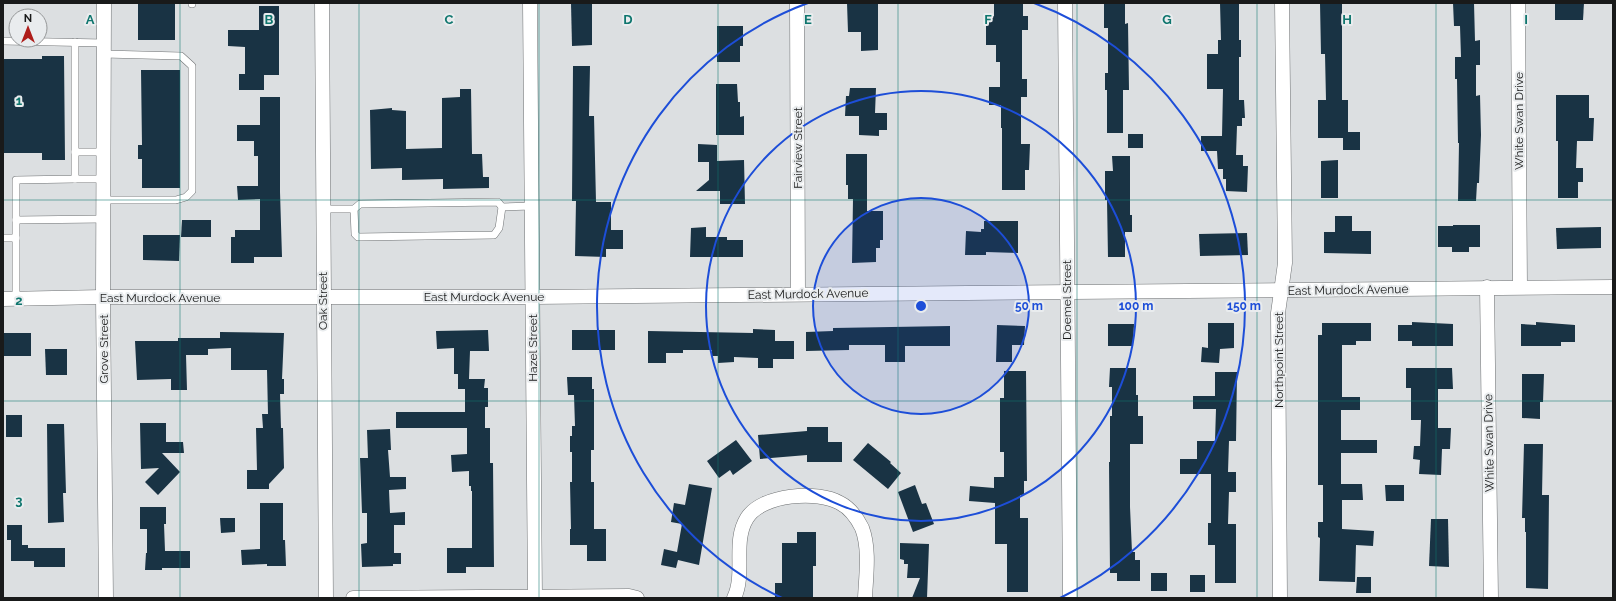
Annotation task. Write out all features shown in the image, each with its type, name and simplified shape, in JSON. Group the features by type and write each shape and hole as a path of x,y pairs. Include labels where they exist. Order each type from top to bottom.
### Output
{"street":[{"name":"Grove Street","path":"104,3 103,298 106,598"},
{"name":"Oak Street","path":"322,3 322,210 326,598"},
{"name":"Hazel Street","path":"530,3 535,598"},
{"name":"Fairview Street","path":"797,3 798,294"},
{"name":"Doemel Street","path":"1065,3 1070,598"},
{"name":"Northpoint Street","path":"1280,598 1278,313 1285,263 1282,3"},
{"name":"White Swan Drive","path":"1518,3 1520,287"},
{"name":"White Swan Drive","path":"1487,287 1491,598"},
{"name":"East Murdock Avenue","path":"9,299 533,297 1613,287"},
{"path":"734,598 738,586 739,539 741,529 754,509 777,498 820,496 840,502 848,508 862,528 866,549 865,598"},
{"path":"353,598 535,598 629,596 637,598"}],"lane":[{"path":"3,41 75,42 104,48 181,56 192,66 192,191 186,197 176,200 104,200"},
{"path":"75,42 75,179"},
{"path":"75,152 104,152"},
{"path":"9,299 16,238 16,180 104,179"},
{"path":"322,210 354,209 360,204 498,202 502,207 499,228 494,235 366,237 358,237 355,234 354,209"},
{"path":"502,207 532,206"},
{"path":"16,220 104,219"},
{"path":"3,238 16,238"}],"building":[{"path":"138,3 175,3 175,40 138,40"},
{"path":"571,3 592,3 592,45 572,46"},
{"path":"847,3 878,3 878,50 861,51 861,32 848,32"},
{"path":"994,3 1023,3 1023,16 1028,16 1028,30 1022,30 1022,79 1027,79 1027,97 1021,97 1021,144 1030,144 1029,170 1025,170 1025,190 1002,190 1001,105 989,105 989,87 1000,87 1000,62 996,62 996,45 986,45 986,16 994,16"},
{"path":"1104,3 1125,3 1125,24 1128,23 1129,90 1123,90 1123,133 1107,133 1107,90 1105,90 1105,73 1108,73 1108,28 1104,28"},
{"path":"1220,3 1239,3 1239,40 1241,40 1241,57 1239,57 1239,100 1244,100 1245,118 1242,118 1242,126 1237,126 1236,155 1243,155 1243,166 1248,166 1247,192 1226,191 1226,179 1223,179 1223,169 1218,169 1217,151 1201,151 1201,136 1222,136 1223,89 1207,89 1207,54 1218,54 1218,40 1221,40"},
{"path":"1320,3 1342,3 1342,100 1348,100 1348,132 1360,132 1360,150 1343,150 1343,138 1318,138 1318,100 1326,100 1325,54 1321,54"},
{"path":"1453,3 1474,3 1475,41 1480,40 1480,65 1476,65 1476,96 1480,95 1481,135 1479,183 1477,183 1476,201 1458,201 1459,143 1455,57 1461,57 1460,26 1454,26"},
{"path":"1555,3 1584,3 1583,20 1555,20"},
{"path":"259,6 279,6 279,75 264,75 264,90 239,90 239,74 245,74 245,47 228,46 228,30 259,30"},
{"path":"717,26 743,26 743,46 740,46 740,62 717,62"},
{"path":"42,56 64,56 65,160 42,160 42,153 3,153 3,59 42,59"},
{"path":"573,66 590,66 589,116 594,116 596,202 611,202 611,230 623,230 623,249 606,249 606,257 575,256 576,201 572,201"},
{"path":"141,70 180,70 180,188 142,188 142,159 138,159 138,145 142,145"},
{"path":"716,84 737,84 738,102 740,102 740,117 744,116 744,135 716,135"},
{"path":"850,88 876,88 875,113 887,113 887,130 879,130 879,136 859,135 859,116 845,116 846,96 849,96"},
{"path":"460,89 471,89 472,154 482,154 483,177 489,177 489,188 443,189 443,179 402,180 402,168 371,169 370,110 392,108 392,110 406,111 406,149 442,148 442,98 460,97"},
{"path":"1556,95 1589,95 1589,118 1594,118 1593,141 1577,141 1576,168 1583,168 1583,182 1578,182 1578,198 1558,198"},
{"path":"260,97 280,97 282,257 254,257 254,263 231,263 231,237 235,237 235,230 260,230 260,199 238,200 237,186 258,186 258,156 254,156 254,141 237,141 237,125 260,125"},
{"path":"1128,134 1143,134 1143,148 1128,148"},
{"path":"698,144 717,145 717,161 744,160 745,204 720,204 720,191 696,191 709,180 709,162 698,162"},
{"path":"846,154 867,154 867,211 883,211 883,240 880,240 880,248 876,248 876,262 852,263 853,199 848,199 848,185 846,185"},
{"path":"1112,156 1130,156 1130,215 1132,215 1132,232 1125,232 1125,257 1108,257 1105,171 1113,171"},
{"path":"1338,160 1338,198 1321,198 1321,161"},
{"path":"1335,216 1352,216 1352,231 1371,231 1371,254 1324,253 1324,232 1335,232"},
{"path":"182,220 211,220 211,237 181,237"},
{"path":"984,221 1018,221 1018,253 986,252 986,255 965,255 966,231 981,232 981,229 984,229"},
{"path":"1480,225 1480,247 1469,247 1469,252 1452,252 1452,247 1438,247 1438,226"},
{"path":"706,227 706,237 727,237 727,240 743,240 743,257 690,257 691,228"},
{"path":"1601,227 1601,248 1557,249 1556,228"},
{"path":"1247,233 1248,255 1200,256 1199,234"},
{"path":"143,235 180,235 179,261 143,260"},
{"path":"1412,322 1453,324 1453,346 1412,346 1412,341 1398,341 1398,325 1412,325"},
{"path":"1536,322 1575,325 1575,342 1561,342 1561,346 1521,346 1521,324 1536,325"},
{"path":"1208,323 1234,323 1234,348 1220,349 1219,363 1201,362 1202,347 1208,348"},
{"path":"1322,323 1371,323 1371,341 1356,341 1356,345 1342,345 1342,397 1360,397 1360,410 1341,410 1341,440 1377,440 1377,453 1341,453 1341,484 1362,484 1363,500 1342,500 1342,529 1374,531 1373,546 1356,545 1355,582 1319,581 1320,538 1318,537 1318,522 1323,522 1323,485 1318,485 1318,335 1322,335"},
{"path":"1108,324 1134,324 1133,346 1108,346"},
{"path":"997,325 1025,326 1024,345 1012,345 1012,362 996,362"},
{"path":"950,326 950,346 905,346 905,362 885,362 885,345 849,345 849,350 806,351 806,332 833,331 833,328"},
{"path":"753,329 775,330 775,341 794,341 794,359 773,359 773,368 758,368 758,358 734,357 734,362 718,363 718,356 712,356 712,350 683,350 683,353 666,353 666,363 648,363 648,331 753,333"},
{"path":"488,330 489,351 470,351 469,379 485,379 484,388 488,388 488,407 485,407 485,428 490,428 490,463 493,463 494,567 466,567 466,573 447,573 447,548 472,548 472,491 471,486 469,486 469,471 452,472 451,455 467,454 467,428 396,428 396,412 465,412 465,389 458,389 458,374 454,374 454,348 437,349 436,331"},
{"path":"572,330 615,330 615,350 572,350"},
{"path":"220,332 284,333 282,379 284,379 284,394 280,394 284,468 269,484 269,489 247,489 247,470 257,470 256,428 263,428 262,414 268,414 267,370 231,370 231,348 208,349 208,355 186,355 187,390 171,390 171,379 137,380 135,341 178,341 178,338 220,338"},
{"path":"3,333 31,333 31,356 3,356"},
{"path":"45,349 67,349 67,375 46,375"},
{"path":"1110,368 1136,368 1138,416 1143,416 1143,444 1130,444 1132,552 1135,552 1135,560 1140,560 1140,581 1117,581 1117,573 1110,573 1109,462 1112,387 1109,387"},
{"path":"1406,368 1452,368 1453,389 1438,389 1438,428 1451,428 1450,449 1442,449 1441,475 1419,474 1420,460 1413,459 1414,446 1420,446 1421,420 1411,420 1411,388 1406,388"},
{"path":"1004,371 1026,371 1027,481 1024,481 1024,495 1020,495 1020,518 1028,518 1028,592 1007,592 1007,544 995,544 995,503 969,501 970,486 994,488 994,477 1004,477 1004,452 1000,452 1000,398 1004,398"},
{"path":"1215,372 1237,372 1236,441 1229,441 1228,472 1236,472 1236,492 1229,492 1228,524 1236,524 1236,583 1215,583 1215,545 1208,545 1208,523 1211,523 1211,474 1180,474 1180,459 1197,459 1197,441 1215,441 1216,409 1193,409 1193,396 1215,396"},
{"path":"1522,374 1544,374 1543,402 1540,402 1540,419 1522,418"},
{"path":"567,377 592,377 592,389 594,389 594,450 591,450 591,482 594,482 594,529 606,529 606,561 587,561 587,545 570,545 570,482 572,482 572,452 570,452 570,436 572,436 572,426 575,426 574,395 568,395"},
{"path":"6,415 22,415 22,437 6,437"},
{"path":"140,423 166,423 166,442 183,442 184,453 162,453 180,472 158,495 145,482 159,468 141,469"},
{"path":"47,424 64,424 66,493 63,493 64,522 48,523"},
{"path":"807,427 828,427 828,442 842,442 842,462 807,462 807,455 760,459 758,435 807,431"},
{"path":"390,429 391,450 388,450 390,477 406,477 406,489 389,490 390,513 405,512 405,525 394,525 394,553 401,553 401,564 393,564 393,566 362,567 361,544 367,543 367,513 362,513 360,458 368,458 367,430"},
{"path":"736,440 752,461 733,475 730,470 719,478 707,461"},
{"path":"868,443 891,462 890,463 901,473 888,489 853,460"},
{"path":"1524,444 1543,444 1542,495 1549,495 1548,589 1526,588 1526,532 1525,518 1522,518"},
{"path":"689,484 712,488 699,565 678,560 676,568 661,565 664,549 677,552 682,524 671,522 674,503 685,505"},
{"path":"915,485 922,504 926,503 934,524 913,532 898,492"},
{"path":"1385,485 1404,485 1404,501 1386,501"},
{"path":"260,503 283,503 283,540 285,540 286,566 267,566 267,564 242,565 241,550 260,549"},
{"path":"140,507 166,507 166,524 164,524 165,551 190,551 190,568 162,568 162,570 145,570 147,529 140,529"},
{"path":"220,518 235,518 235,532 221,533"},
{"path":"1431,519 1448,519 1449,567 1429,566"},
{"path":"7,525 22,525 22,545 28,545 28,548 65,548 65,567 34,567 34,561 11,561 11,540 7,540"},
{"path":"797,532 816,532 816,566 813,566 813,598 775,598 775,583 782,583 782,543 797,543"},
{"path":"900,543 929,544 927,598 912,598 920,578 907,578 908,564 904,564 904,560 900,559"},
{"path":"1151,573 1167,573 1167,591 1151,591"},
{"path":"1190,575 1205,575 1205,592 1190,592"},
{"path":"1357,577 1371,577 1371,593 1356,593"}]}
